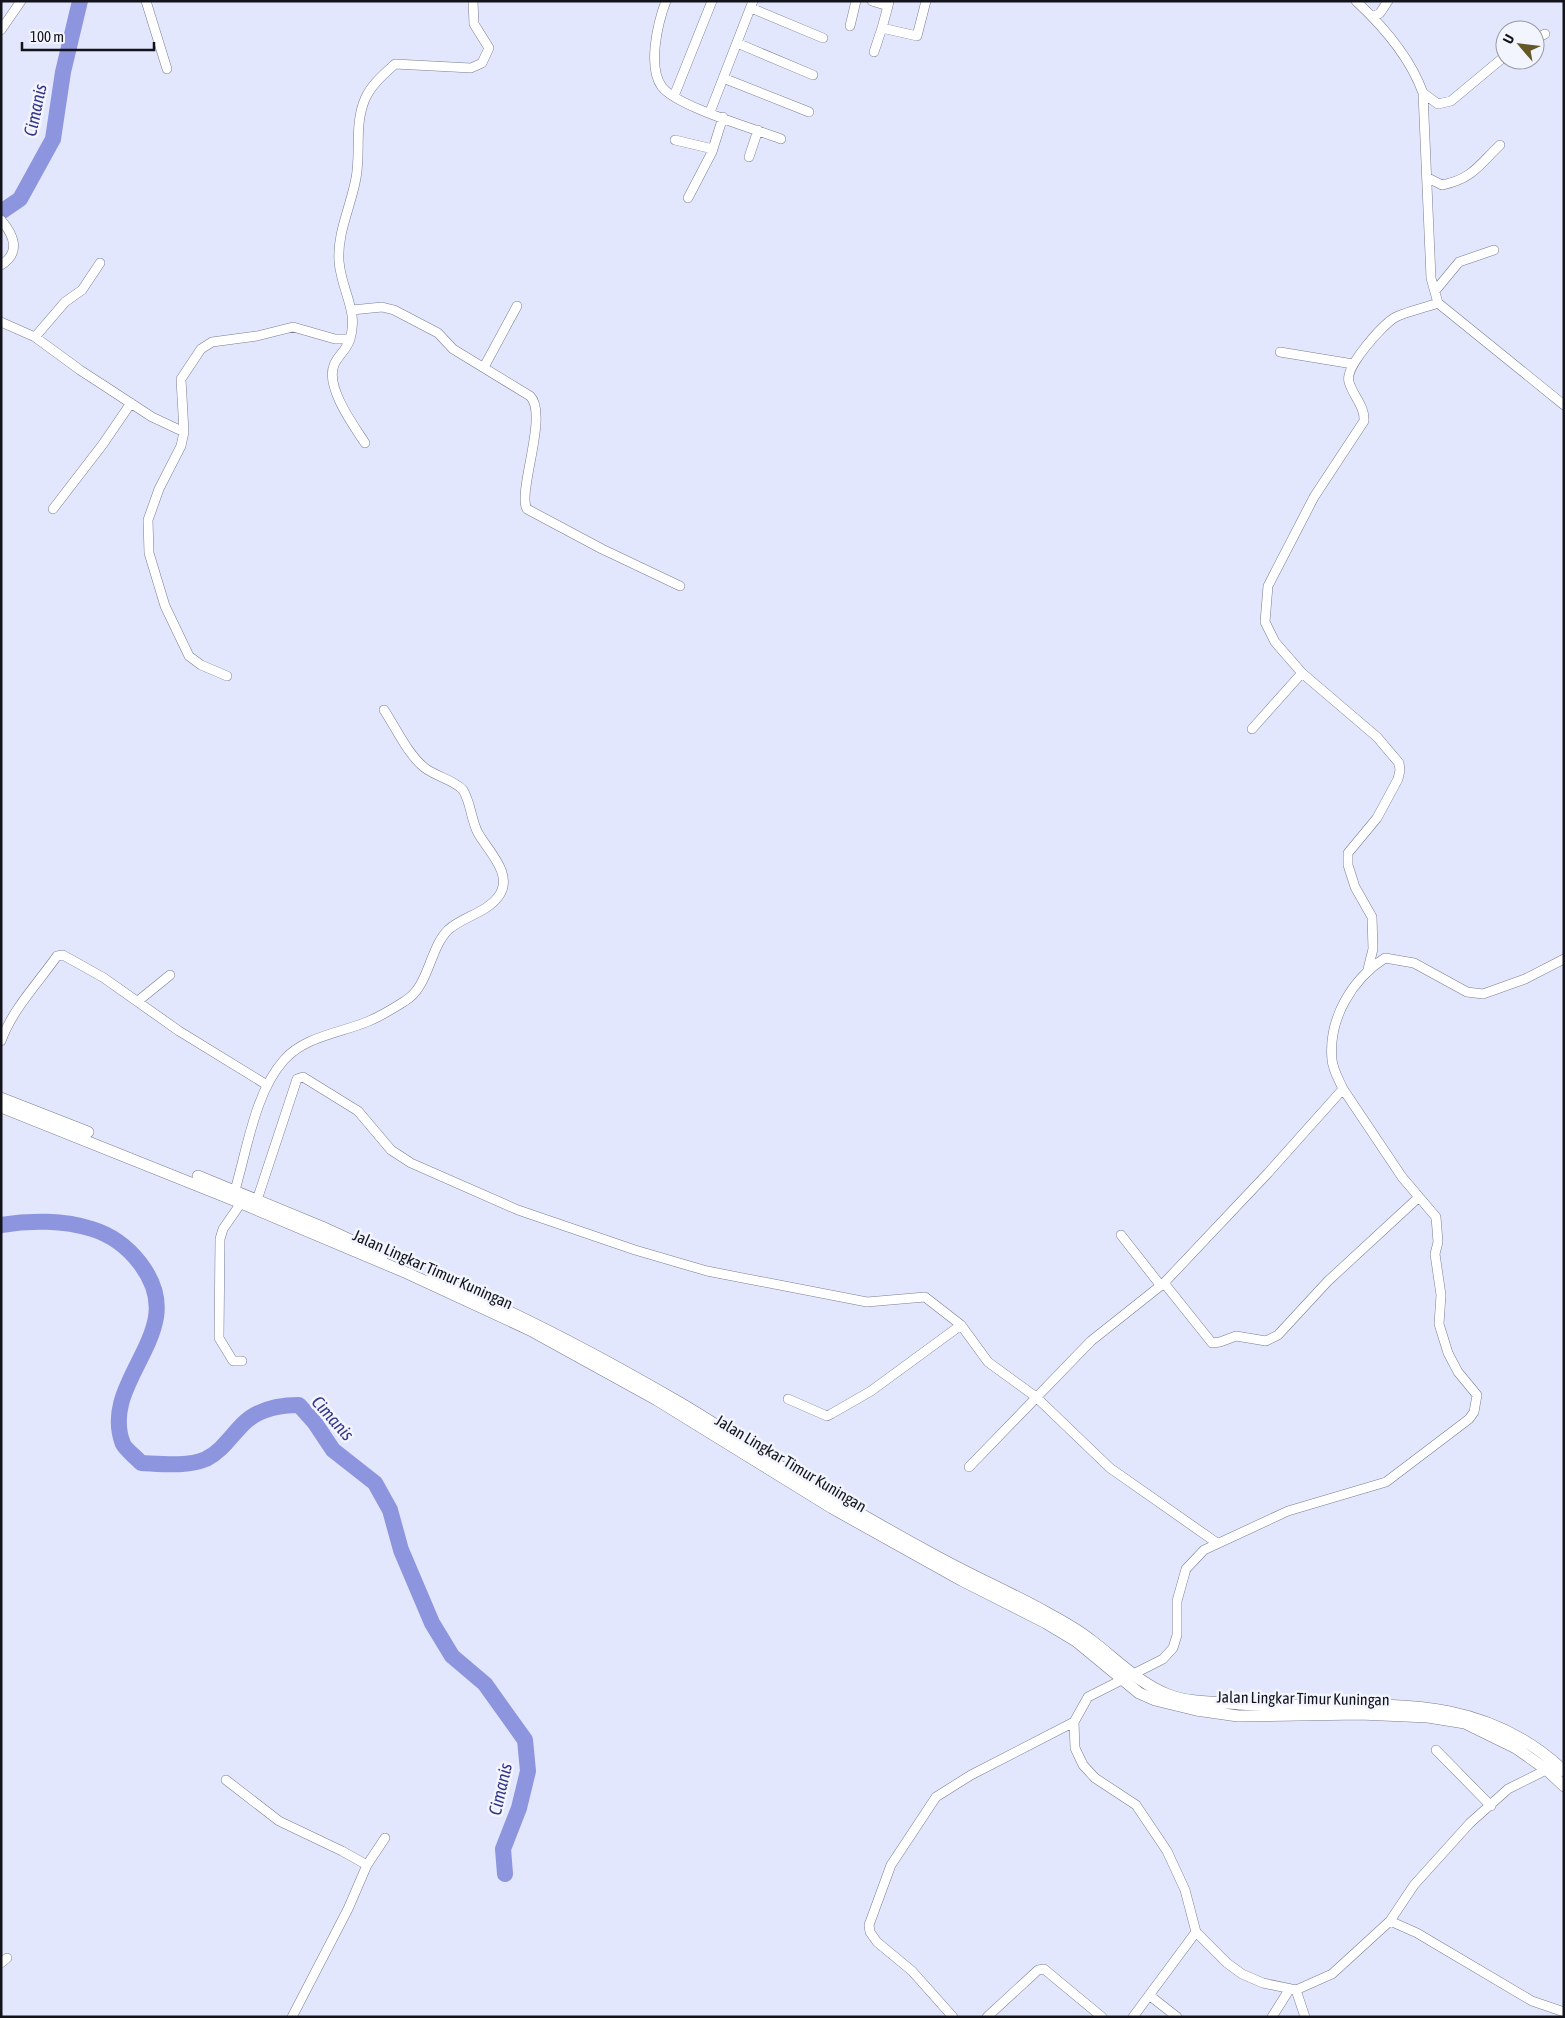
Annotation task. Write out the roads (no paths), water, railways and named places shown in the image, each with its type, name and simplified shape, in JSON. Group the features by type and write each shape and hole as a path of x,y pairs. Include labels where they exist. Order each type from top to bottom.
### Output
{"main road":[{"name":"Jalan Lingkar Timur Kuningan","path":"1,1098 39,1111 151,1159 235,1190 483,1298 577,1345 675,1400 801,1479 922,1548 1048,1613 1091,1640 1151,1687 1181,1698 1258,1705 1368,1705 1450,1710 1497,1726 1528,1743 1556,1768 1564,1786"},
{"name":"Jalan Lingkar Timur Kuningan","path":"1,1106 241,1202 407,1273 530,1330 657,1400 832,1508 961,1580 1046,1623 1076,1641 1138,1693 1155,1700 1196,1710 1238,1716 1380,1715 1428,1717 1464,1723 1556,1768"}],"street":[{"path":"1,30 22,1"},
{"path":"146,1 167,69"},
{"path":"365,443 340,402 334,379 334,364 347,348 354,328 352,310 342,286 339,259 342,231 356,177 357,132 365,98 380,77 395,64 470,68 482,63 488,48 474,24 473,1"},
{"path":"666,1 655,41 657,74 662,87 674,96 710,112 782,139"},
{"path":"674,96 712,1"},
{"path":"850,26 856,1"},
{"path":"872,1 888,4 874,52"},
{"path":"882,28 917,36 926,1"},
{"path":"1356,1 1373,17 1405,56 1417,75 1423,93 1431,278 1438,303 1564,405"},
{"path":"1373,17 1380,13 1388,1"},
{"path":"710,112 752,4 823,38"},
{"path":"737,43 813,75"},
{"path":"1423,93 1438,104 1451,101 1495,64"},
{"path":"723,78 809,112"},
{"path":"688,198 713,150 723,117"},
{"path":"749,158 758,130"},
{"path":"675,140 713,150"},
{"path":"1428,178 1442,186 1457,182 1472,174 1500,145"},
{"path":"1,265 9,259 14,240 3,221"},
{"path":"1435,291 1459,262 1494,250"},
{"path":"34,337 65,302 82,290 100,263"},
{"path":"1368,969 1373,948 1372,918 1355,887 1348,865 1348,853 1377,818 1398,779 1399,763 1377,737 1302,673 1270,636 1265,622 1268,586 1314,497 1364,421 1365,415 1348,382 1348,373 1353,364 1396,317 1438,303"},
{"path":"484,367 517,306"},
{"path":"352,310 387,307 438,333 454,350 534,399 534,449 524,500 527,509 602,549 680,586"},
{"path":"1,322 34,337 152,417 184,432"},
{"path":"227,676 201,665 189,656 165,606 149,553 148,520 158,489 181,446 184,432 180,387 182,378 185,370 206,344 293,327 335,339 350,338"},
{"path":"1280,352 1353,364"},
{"path":"54,510 131,403"},
{"path":"1252,729 1302,673"},
{"path":"235,1190 267,1085 285,1059 303,1046 332,1033 368,1021 408,1000 417,988 449,929 486,907 502,891 504,882 500,867 478,834 463,790 459,786 431,772 418,761 384,710"},
{"path":"1,1041 5,1031 24,1002 57,956 64,955 104,978 179,1030 267,1085"},
{"path":"1293,1990 1263,1984 1242,1974 1227,1964 1196,1932 1185,1890 1167,1851 1136,1805 1095,1778 1083,1765 1075,1748 1074,1722 1088,1697 1162,1659 1172,1648 1177,1635 1177,1601 1186,1569 1204,1550 1288,1511 1386,1482 1474,1412 1478,1395 1455,1366 1448,1353 1439,1324 1440,1295 1435,1254 1438,1242 1436,1217 1402,1177 1343,1089 1332,1060 1334,1035 1340,1011 1346,998 1368,969 1385,958 1414,963 1467,992 1483,994 1525,979 1564,959"},
{"path":"138,1001 170,976"},
{"path":"257,1200 297,1080 302,1077 358,1111 390,1150 411,1163 518,1210 635,1250 707,1271 867,1302 925,1297 961,1325 988,1362 1036,1397 1110,1468 1217,1543"},
{"path":"969,1467 1091,1341 1162,1285 1268,1173 1343,1089"},
{"path":"1121,1234 1213,1344 1236,1336 1266,1342 1278,1335 1328,1281 1419,1197"},
{"path":"241,1202 223,1229 220,1240 219,1338 233,1361 242,1361"},
{"path":"788,1399 824,1414 831,1414 871,1391 961,1325"},
{"path":"953,2017 912,1971 877,1942 870,1932 869,1924 891,1865 936,1797 971,1775 1074,1722"},
{"path":"1436,1750 1491,1806"},
{"path":"1272,2017 1293,1990 1332,1974 1390,1921 1414,1885 1470,1824 1508,1789 1556,1768"},
{"path":"226,1780 279,1821 342,1850 367,1866"},
{"path":"292,2017 348,1910 367,1866 385,1838"},
{"path":"1390,1921 1417,1933 1532,2001 1561,2013"},
{"path":"1133,2017 1196,1932"},
{"path":"987,2017 1038,1970 1044,1969 1102,2017"},
{"path":"1293,1990 1305,2017"},
{"path":"1149,1995 1176,2017"}],"waterway":[{"name":"Cimanis","path":"1,212 20,199 53,139 63,72 80,1"},
{"name":"Cimanis","path":"1,1225 47,1222 70,1224 92,1229 118,1242 130,1252 148,1275 154,1289 156,1317 152,1333 124,1395 119,1427 126,1449 141,1463 183,1464 199,1462 217,1452 243,1424 262,1411 276,1407 299,1405 315,1423 333,1450 375,1483 390,1510 401,1550 432,1623 452,1656 485,1684 525,1740 528,1771 519,1808 503,1849 505,1874"}]}
